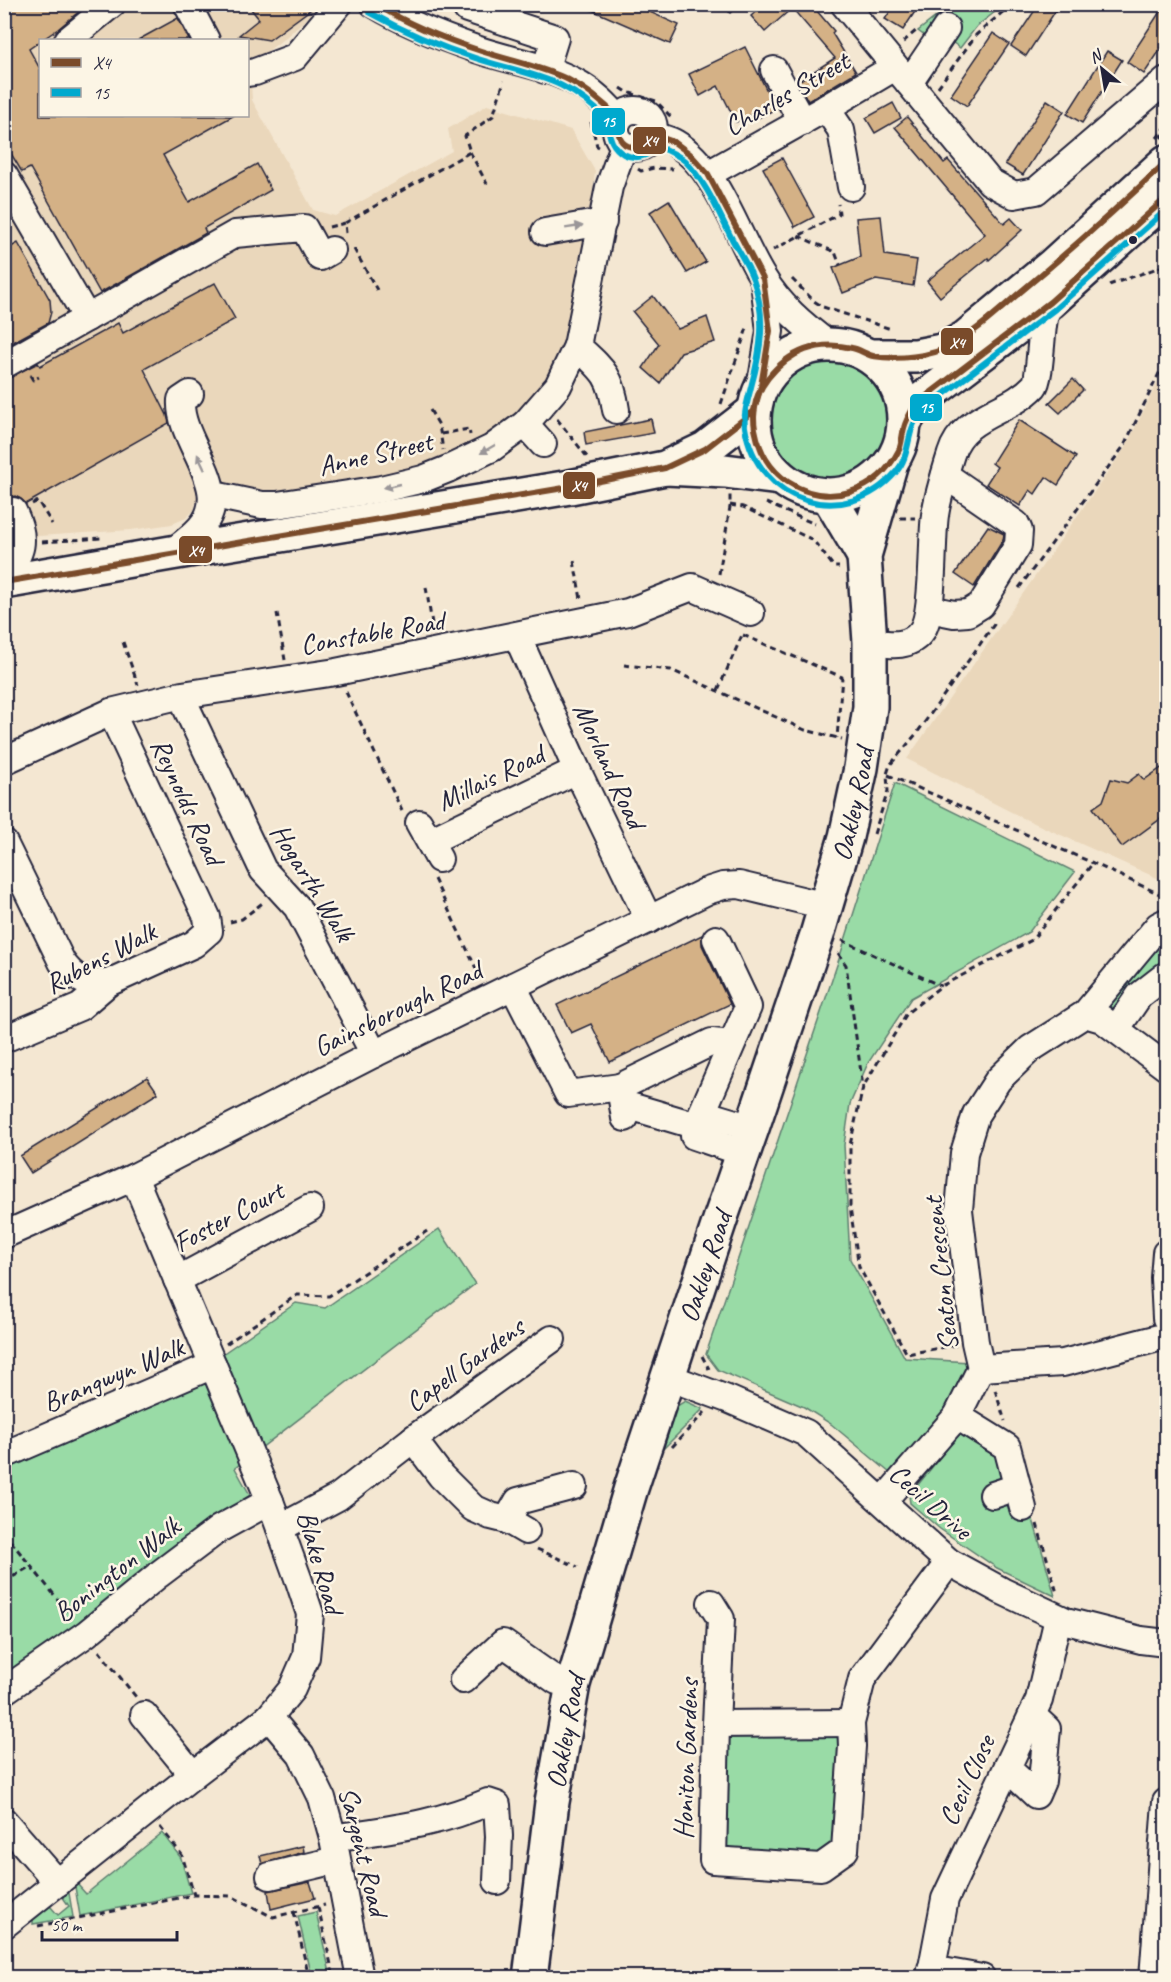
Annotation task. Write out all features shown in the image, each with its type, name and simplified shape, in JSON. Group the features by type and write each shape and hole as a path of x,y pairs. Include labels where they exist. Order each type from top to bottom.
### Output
{"main road":[{"path":"871,356 916,356 942,351 965,338 1053,265 1167,162"},
{"path":"905,421 916,404 1050,302 1167,198"},
{"path":"4,580 570,487 665,468 705,449 758,398 777,365 798,351 828,344 854,348 871,356 890,374 902,398 905,421 900,447 890,466 856,562"},
{"path":"758,398 754,427 760,448 768,464 772,490"},
{"path":"823,511 846,494 870,484 890,466"},
{"path":"665,468 725,471 772,490 804,491 823,511 856,562"},
{"name":"Oakley Road","path":"530,1977 552,1802 573,1684 618,1530 826,906 846,837 861,768 870,707 870,642 856,562"}],"street":[{"path":"69,39 112,4"},
{"path":"187,4 205,39"},
{"path":"249,73 295,57 339,4"},
{"path":"374,4 419,27 476,49 545,70 578,84 595,94 619,119"},
{"path":"844,4 990,182 1014,195 1036,191 1167,80"},
{"path":"476,49 477,13 555,38 545,70"},
{"path":"902,75 946,28"},
{"path":"774,70 802,122"},
{"name":"Charles Street","path":"708,174 826,108 902,75"},
{"path":"826,108 841,130 845,195"},
{"path":"640,110 652,120 655,127 654,135 645,146 631,148 624,145 616,133 619,119 625,113 640,110"},
{"path":"654,135 674,142 690,154 708,174 763,279 793,315 828,344"},
{"name":"Anne Street","path":"214,495 262,506 381,489 423,479 448,470 492,448 525,424 558,386 577,346 609,186 624,145"},
{"path":"4,175 15,215 87,318"},
{"path":"545,232 603,222"},
{"path":"16,368 87,318 235,234 304,228 334,244"},
{"path":"758,398 770,331 763,279"},
{"path":"870,642 896,645 910,641 921,632 929,616 935,515 952,450 962,433 976,421 1024,394 1036,384 1040,367 1039,356 1044,317 1050,302"},
{"path":"1003,340 1019,341 1039,356"},
{"path":"577,346 598,364 609,378 616,410"},
{"path":"171,553 201,527 210,512 214,495 180,412 181,400 190,394"},
{"path":"525,424 543,444"},
{"path":"929,609 954,614 968,613 981,605 1018,544 1019,531 1016,524 945,475"},
{"path":"4,580 17,560 22,543 20,525 13,511"},
{"name":"Constable Road","path":"4,761 111,712 182,695 336,672 628,612 692,586 716,597 750,618"},
{"name":"Morland Road","path":"517,636 577,770 649,920"},
{"name":"Hogarth Walk","path":"188,708 209,733 263,870 297,907 374,1054"},
{"name":"Reynolds Road","path":"111,712 208,922"},
{"name":"Millais Road","path":"429,841 577,770"},
{"path":"4,843 62,962 71,975 92,984 108,983"},
{"name":"Gainsborough Road","path":"4,1234 134,1177 374,1054 707,891 723,886 739,885 826,906"},
{"name":"Rubens Walk","path":"4,1039 80,1007 108,983 194,944 209,931 208,922"},
{"name":"Seaton Crescent","path":"883,1501 957,1416 985,1368 975,1342 959,1210 964,1153 976,1114 998,1080 1030,1048 1085,1014 1158,926 1167,922"},
{"path":"698,1125 748,1007 716,939"},
{"path":"1116,1028 1139,996 1167,975"},
{"path":"513,986 568,1094 623,1103 748,1141"},
{"path":"1085,1014 1102,1019 1116,1028 1167,1067"},
{"path":"623,1103 712,1042 731,1044"},
{"name":"Blake Road","path":"4,1925 269,1717 292,1689 306,1657 310,1614 280,1528 134,1177"},
{"name":"Foster Court","path":"177,1280 310,1208"},
{"path":"1167,1253 1164,1278 1167,1318"},
{"path":"985,1368 1063,1363 1167,1336"},
{"name":"Capell Gardens","path":"280,1528 338,1497 413,1439 552,1339"},
{"name":"Brangwyn Walk","path":"4,1455 211,1360"},
{"name":"Cecil Drive","path":"668,1377 730,1400 806,1433 949,1562 1002,1592 1062,1619 1141,1640 1167,1643"},
{"path":"957,1416 1007,1447 1020,1497 993,1496"},
{"name":"Capell Gardens","path":"413,1439 441,1476 473,1508 491,1516 517,1517 574,1486"},
{"name":"Bonington Walk","path":"4,1691 86,1634 219,1529 270,1501"},
{"name":"Honiton Gardens","path":"711,1603 721,1619 713,1860 821,1867 844,1850 852,1746 851,1724 862,1679 949,1562"},
{"name":"Cecil Close","path":"982,1977 931,1973 945,1899 1039,1700 1062,1619"},
{"path":"463,1680 503,1642 557,1681 573,1684"},
{"path":"144,1714 193,1775"},
{"path":"1007,1768 1036,1795 1042,1782 1047,1729 1032,1715"},
{"name":"Sargent Road","path":"269,1717 301,1755 322,1798 335,1849 360,1977"},
{"path":"716,1724 851,1724"},
{"path":"270,1876 335,1849 459,1815 488,1802 498,1805 497,1881"},
{"path":"1153,1977 1167,1802"},
{"path":"4,1821 58,1882"}],"path":[{"path":"729,14 739,4"},
{"path":"926,103 975,36 1012,4"},
{"path":"487,184 470,152 465,136 494,116 505,78"},
{"path":"587,115 592,123 597,146"},
{"path":"377,290 334,244 345,223 470,152"},
{"path":"641,171 654,168 679,169"},
{"path":"773,250 839,214 845,195"},
{"path":"798,236 835,252 840,265"},
{"path":"1100,288 1167,265"},
{"path":"719,408 748,319"},
{"path":"1015,594 1124,446 1167,359"},
{"path":"16,368 33,380 39,377"},
{"path":"544,404 590,460"},
{"path":"430,410 440,425 442,446"},
{"path":"716,597 730,505 729,489"},
{"path":"772,490 823,511"},
{"path":"40,504 52,524"},
{"path":"730,505 743,507 813,540 834,567 856,562"},
{"path":"34,542 102,538"},
{"path":"574,561 586,621"},
{"path":"426,587 436,652"},
{"path":"277,613 288,679"},
{"path":"718,690 750,618 842,677 837,738"},
{"path":"995,622 917,733 890,765 887,774 1167,897"},
{"path":"123,642 144,704"},
{"path":"624,665 671,670 805,730 847,741"},
{"path":"975,1342 907,1354 859,1267 850,1207 850,1145 863,1087 907,1013 941,986 1032,940 1093,863"},
{"path":"208,922 242,920 280,888"},
{"path":"840,939 941,986"},
{"path":"837,951 846,965 863,1087"},
{"path":"211,1360 297,1295 328,1296 427,1232"},
{"path":"985,1368 1006,1424 1007,1447"},
{"path":"668,1450 706,1410"},
{"path":"1020,1497 1032,1505 1062,1619"},
{"path":"4,1582 31,1565"},
{"path":"153,1819 182,1855 194,1894"},
{"path":"33,1927 194,1894 231,1896 273,1917 345,1901"},
{"path":"318,1907 334,1977"},
{"path":"294,1912 309,1977"}],"shaded area":[{"path":"4,5 318,5 316,10 286,37 250,65 252,100 313,210 335,216 452,151 448,129 487,105 571,130 595,171 588,243 562,353 549,378 524,409 502,427 475,444 436,462 390,478 307,495 236,493 196,502 194,510 186,518 172,524 131,530 38,536 5,551"},
{"path":"1166,366 1166,882 1023,818 907,759 1125,448"}],"green space":[{"path":"951,5 1004,5 977,26 960,48 948,39 929,39 918,31"},
{"path":"832,359 858,367 874,379 885,399 888,422 883,444 869,462 851,474 824,480 811,477 788,462 779,450 770,421 771,406 776,392 785,379 805,365"},
{"path":"895,783 1075,872 1029,932 911,998 868,1063 850,1104 844,1145 850,1259 905,1358 969,1362 955,1400 890,1473 831,1424 804,1407 718,1370 706,1354 840,956"},
{"path":"1166,931 1166,966 1119,1012 1105,1002"},
{"path":"439,1229 475,1284 235,1468 250,1495 198,1530 5,1681 5,1468 223,1372 218,1357 296,1303 325,1308"},
{"path":"685,1401 703,1409 657,1455 672,1409"},
{"path":"965,1432 997,1455 1004,1475 998,1483 983,1488 988,1504 1005,1499 1030,1509 1055,1596 997,1568 940,1529 910,1503 909,1496 957,1436"},
{"path":"729,1734 836,1735 844,1747 836,1844 818,1857 736,1855 721,1846"},
{"path":"162,1833 181,1858 191,1893 80,1916 75,1887 77,1884 86,1894"},
{"path":"69,1893 73,1917 33,1924 33,1919 50,1906 58,1915 69,1906 62,1896"},
{"path":"316,1912 331,1977 312,1977 298,1916"}],"building":[{"path":"4,4 88,4 58,29 44,39 39,39 39,42 29,49 39,67 39,117 231,117 163,155 189,202 257,164 271,190 204,228 206,233 100,293 30,168 22,172 4,142"},
{"path":"247,4 318,4 269,40 239,35 259,19"},
{"path":"578,4 632,4 679,25 670,44"},
{"path":"765,4 811,4 834,31 832,33 856,72 808,101 797,82 835,58 792,8 765,32 751,16"},
{"path":"895,4 920,4 903,30 885,19"},
{"path":"1039,4 1060,4 1026,56 1011,46"},
{"path":"1165,4 1167,40 1144,74 1127,62"},
{"path":"178,18 188,39 140,39"},
{"path":"993,33 1009,44 967,106 951,95"},
{"path":"745,47 776,109 758,118 755,113 736,122 718,86 700,96 689,74"},
{"path":"1107,51 1122,60 1082,123 1067,114"},
{"path":"1047,100 1064,111 1023,175 1005,164"},
{"path":"893,103 901,118 875,133 866,118"},
{"path":"907,117 944,163 948,160 1004,224 1011,218 1022,230 989,260 988,258 940,297 927,281 985,234 895,127"},
{"path":"782,158 814,217 795,227 763,168"},
{"path":"669,200 706,262 687,273 650,212"},
{"path":"881,216 885,255 917,260 913,286 876,280 843,293 833,268 860,257 856,218"},
{"path":"18,243 50,300 51,312 48,323 4,347 4,251"},
{"path":"215,283 235,319 144,369 169,423 26,504 15,496 4,499 4,380 38,363 40,366 118,323 123,333"},
{"path":"653,296 678,329 707,317 715,342 681,352 660,383 643,368 659,344 633,312"},
{"path":"1073,379 1083,390 1060,413 1049,403"},
{"path":"651,419 654,433 586,445 584,432"},
{"path":"1019,420 1076,457 1058,485 1046,477 1035,494 1030,490 1020,506 986,484 997,467 992,463"},
{"path":"988,526 1004,534 1003,540 974,587 955,574"},
{"path":"1167,764 1167,814 1122,847 1093,808 1103,801 1111,779 1127,783 1139,774 1144,780"},
{"path":"702,935 702,945 730,1004 610,1062 591,1024 571,1033 557,1005"},
{"path":"147,1077 158,1093 31,1173 20,1156"},
{"path":"303,1846 304,1852 262,1864 260,1856"},
{"path":"310,1882 315,1898 271,1909 268,1891"}],"transit line":[{"name":"X4","path":"375,4 440,36 571,81 586,90 619,119 620,138 626,145 645,146 654,135 674,142 690,154 708,174 763,279 770,331 761,386 754,411"},
{"name":"15","path":"369,12 408,32 448,48 563,86 578,95 609,122 612,142 624,154 640,157 657,146 685,161 712,198 749,269 755,286 761,333 745,417 745,427 753,453 766,474 785,490 806,500 829,504 853,501 875,490 900,467 914,424 923,410 1055,309 1166,210"},
{"name":"X4","path":"1166,162 1042,274 981,326 952,345 924,355 893,358 873,356 857,349 839,346 816,347 785,361 768,378 756,402 755,429 766,459 776,472 803,490 835,495 865,486 890,465 899,450 906,422 916,404 1050,302 1166,198"},
{"name":"X4","path":"4,582 570,487 665,468 705,449 754,411"}]}
